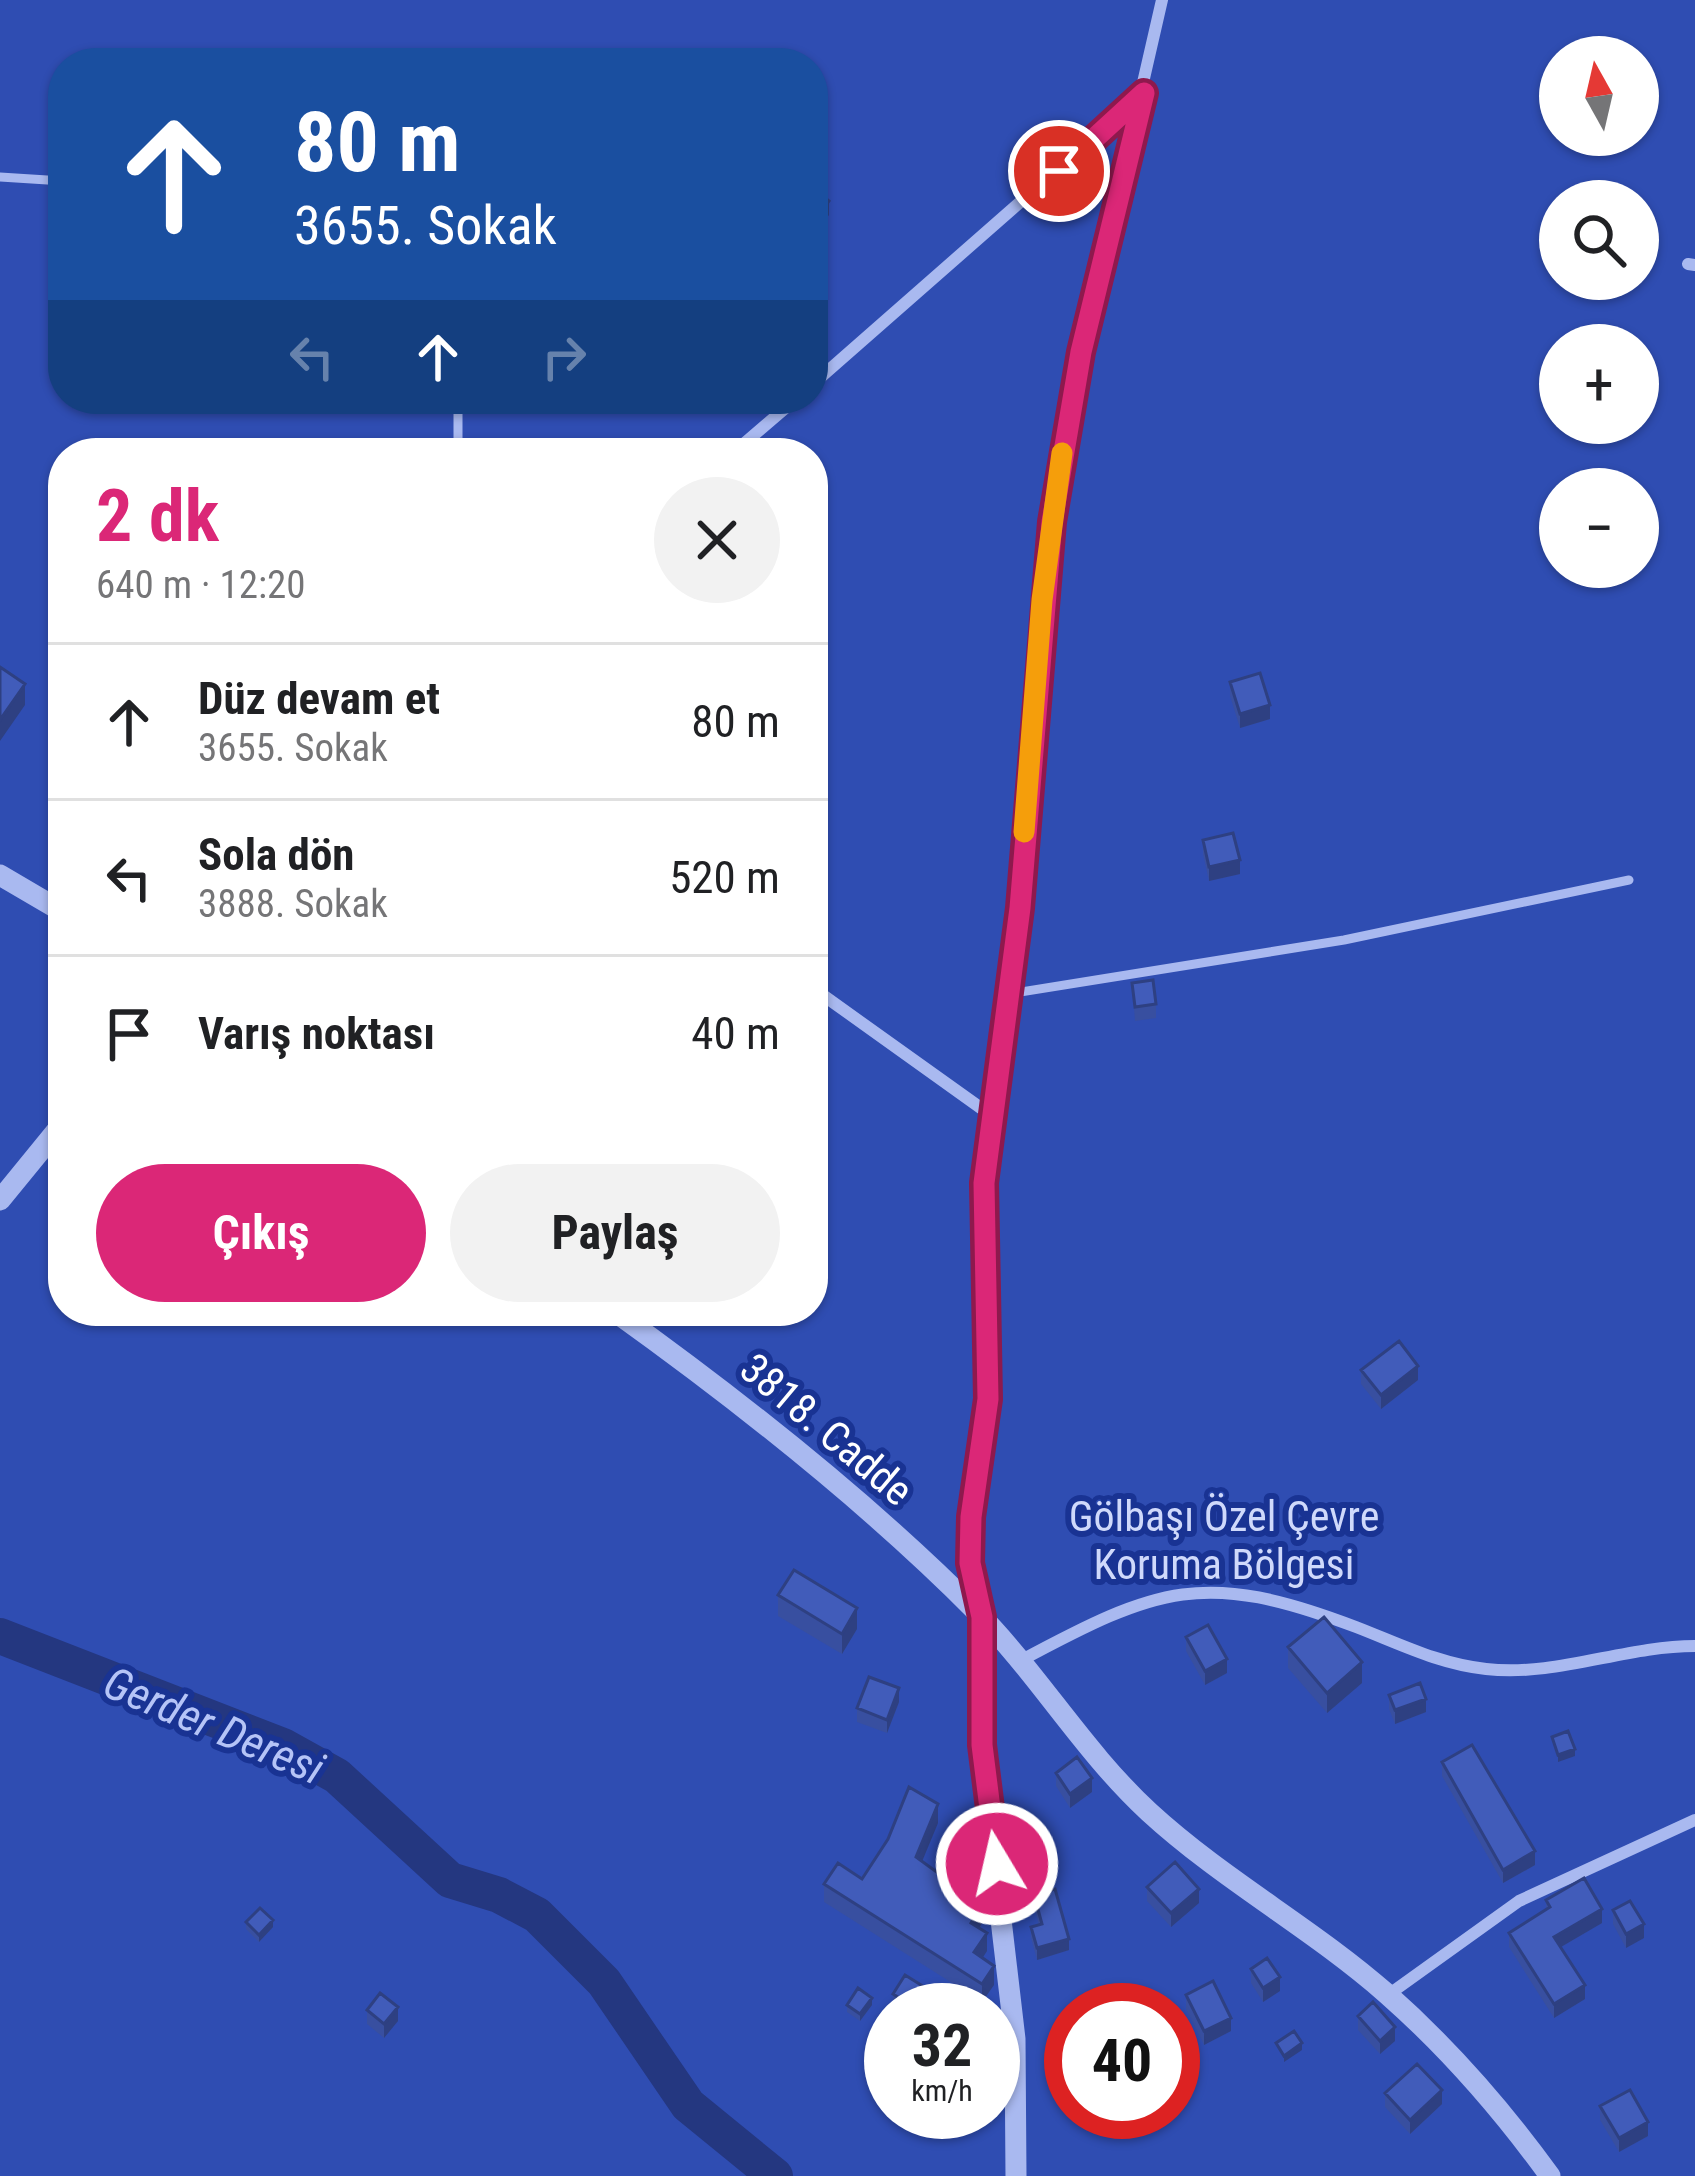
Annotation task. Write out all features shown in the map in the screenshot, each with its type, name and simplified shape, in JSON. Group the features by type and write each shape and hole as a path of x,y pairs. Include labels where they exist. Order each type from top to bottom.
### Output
{"street":[{"path":"1016,2176 1015,2038 985,1783 982,1617 970,1545 988,1399 982,1218 1009,994 1042,600 1058,477 1087,324 1162,0"},
{"path":"828,371 1144,93"},
{"path":"751,438 779,414"},
{"path":"0,875 48,904"},
{"path":"828,999 992,1116"},
{"path":"0,1200 48,1141"},
{"name":"3818. Cadde","path":"634,1326 796,1449 982,1617 1093,1754 1150,1812 1388,1995 1502,2114 1550,2176"},
{"path":"1019,1662 1112,1611 1166,1593 1200,1588 1284,1604 1436,1660 1492,1670 1550,1668 1650,1648 1695,1646"},
{"path":"1388,1995 1519,1901 1695,1820"}],"lane":[{"path":"0,177 48,181"},
{"path":"1009,994 1344,940 1629,880"}],"green space":[{"name":"Gölbaşı Özel Çevre Koruma Bölgesi","path":"0,0 1695,0 1695,2176 0,2176"}],"building":[{"path":"0,667 25,684 0,720"},
{"path":"1260,673 1270,705 1240,714 1230,682"},
{"path":"1233,833 1240,860 1209,867 1203,840"},
{"path":"1153,980 1156,1004 1135,1007 1132,983"},
{"path":"1399,1341 1418,1366 1381,1395 1361,1370"},
{"path":"794,1570 857,1608 842,1634 778,1595"},
{"path":"1324,1617 1362,1662 1327,1693 1288,1647"},
{"path":"1208,1625 1227,1659 1205,1671 1186,1637"},
{"path":"869,1677 899,1688 887,1720 857,1708"},
{"path":"1420,1683 1426,1699 1395,1710 1389,1695"},
{"path":"1568,1731 1575,1749 1558,1755 1552,1737"},
{"path":"1472,1745 1535,1851 1503,1870 1442,1762"},
{"path":"1077,1757 1092,1778 1070,1794 1056,1773"},
{"path":"909,1787 938,1804 916,1857 982,1905 971,1923 987,1933 974,1952 994,1966 983,1983 824,1884 838,1863 862,1879 888,1839"},
{"path":"1175,1862 1199,1889 1171,1913 1147,1887"},
{"path":"1584,1878 1602,1909 1554,1937 1585,1985 1554,2004 1509,1933 1550,1907 1546,1900"},
{"path":"1055,1889 1069,1939 1037,1948 1031,1927 1042,1924 1034,1895"},
{"path":"1630,1901 1644,1924 1626,1934 1613,1910"},
{"path":"260,1908 273,1920 259,1935 246,1922"},
{"path":"1267,1958 1280,1977 1263,1988 1251,1969"},
{"path":"1213,1981 1231,2018 1204,2031 1200,2023 1200,1988"},
{"path":"858,1988 864,1992 860,2014 847,2005"},
{"path":"380,1993 398,2007 384,2024 367,2010"},
{"path":"1373,2002 1395,2027 1380,2041 1358,2016"},
{"path":"1294,2031 1302,2043 1284,2056 1276,2043"},
{"path":"1417,2064 1442,2090 1410,2120 1385,2093"},
{"path":"1630,2090 1648,2122 1619,2138 1600,2106"}],"waterway":[{"name":"Gerder Deresi","path":"0,1636 283,1746 337,1776 450,1880 499,1895 537,1915 604,1982 688,2105 775,2176"}],"slow traffic":[{"path":"1024,832 1042,600 1062,453"}],"route":[{"path":"997,1864 982,1745 982,1617 970,1563 971,1517 988,1399 984,1183 1020,908 1042,600 1064,440 1099,269 1144,93 1059,171"}]}
